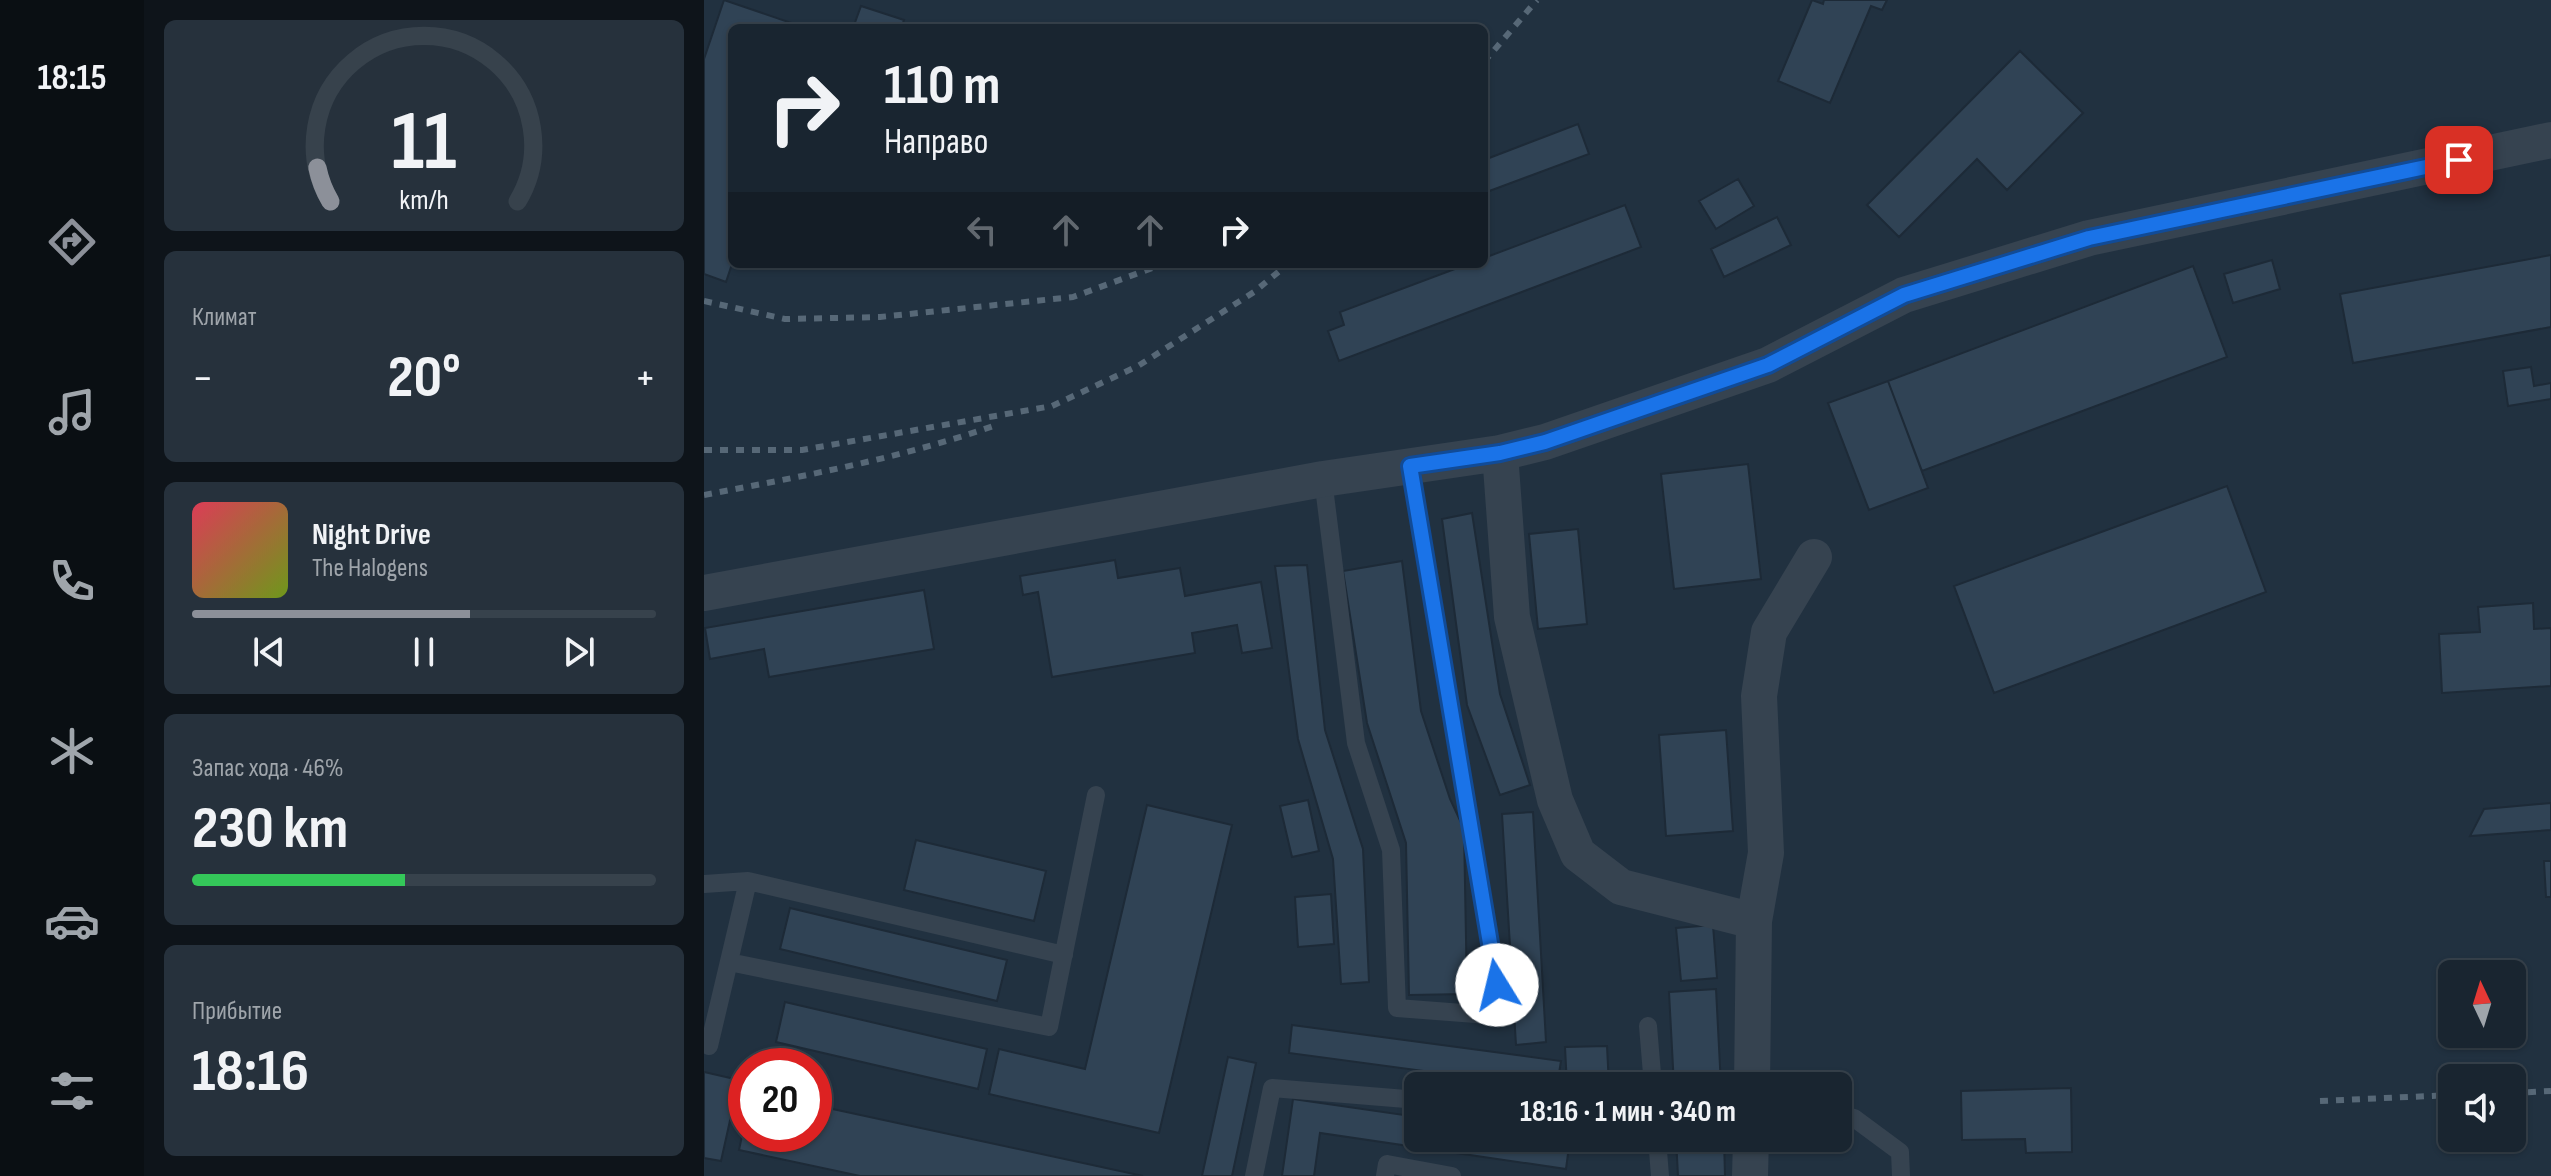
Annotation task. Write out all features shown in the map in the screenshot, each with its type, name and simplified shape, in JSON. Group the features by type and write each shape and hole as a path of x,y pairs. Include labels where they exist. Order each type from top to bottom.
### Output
{"street":[{"path":"704,593 1323,479 1500,453 1545,442 1768,365 1904,295 2089,238 2551,140"},
{"path":"1500,453 1512,617 1555,800 1578,854 1621,887 1754,921"},
{"path":"1752,1072 1754,921 1766,853 1759,696 1769,632 1814,557"},
{"path":"1750,1176 1751,1152"}],"lane":[{"path":"1323,479 1356,743 1391,850 1397,1008 1502,1016 1410,466"},
{"path":"729,962 1049,1027 1096,795"},
{"path":"704,884 748,881 1064,955"},
{"path":"709,1046 748,881"},
{"path":"1648,1026 1652,1072"},
{"path":"1254,1176 1272,1088 1404,1099"},
{"path":"1852,1117 1900,1152 1901,1176"},
{"path":"1658,1152 1660,1176"},
{"path":"1385,1176 1387,1164 1452,1176"}],"building":[{"path":"724,0 794,24 728,24 728,268 731,268 726,282 704,274 704,59"},
{"path":"1812,0 1823,4 1824,0 1887,0 1882,10 1871,6 1830,103 1778,81"},
{"path":"861,6 904,20 902,24 854,24"},
{"path":"2020,51 2083,113 2007,190 1977,159 1899,237 1867,205"},
{"path":"1578,124 1589,154 1488,192 1488,158"},
{"path":"1738,179 1754,206 1716,229 1699,201"},
{"path":"1625,205 1641,247 1339,361 1328,331 1344,325 1340,312 1457,268 1488,268 1488,256"},
{"path":"1777,217 1791,245 1724,277 1711,249"},
{"path":"2551,255 2551,327 2353,363 2340,294"},
{"path":"2272,260 2280,289 2233,303 2224,274"},
{"path":"2193,266 2227,357 1922,471 1888,381"},
{"path":"2531,367 2534,386 2551,383 2551,399 2508,406 2503,371"},
{"path":"1888,381 1928,488 1869,510 1828,403"},
{"path":"1748,464 1761,579 1674,589 1661,474"},
{"path":"2227,486 2266,592 1994,693 1954,586"},
{"path":"1472,513 1500,694 1530,785 1500,795 1467,705 1442,519"},
{"path":"1578,529 1587,624 1538,629 1529,534"},
{"path":"1115,560 1118,578 1180,568 1185,596 1261,582 1272,648 1242,653 1237,625 1192,633 1195,653 1052,677 1038,592 1023,595 1020,576"},
{"path":"1402,561 1421,711 1450,799 1464,829 1467,994 1409,995 1406,843 1367,723 1343,571"},
{"path":"1307,565 1325,730 1363,849 1369,982 1341,984 1333,859 1298,739 1275,566"},
{"path":"924,590 934,649 769,677 764,649 710,659 705,628"},
{"path":"2533,603 2534,629 2551,628 2551,686 2442,693 2439,634 2480,632 2478,607"},
{"path":"1726,730 1733,831 1666,836 1659,735"},
{"path":"1308,800 1319,851 1292,857 1280,806"},
{"path":"2551,803 2551,830 2470,836 2484,809"},
{"path":"1147,805 1232,825 1159,1133 989,1094 999,1049 1085,1069"},
{"path":"1533,812 1546,1042 1516,1045 1502,814"},
{"path":"916,840 1046,871 1034,921 904,890"},
{"path":"2544,861 2551,861 2551,897 2546,897"},
{"path":"1331,894 1334,944 1298,947 1295,897"},
{"path":"790,908 1007,960 997,1001 780,949"},
{"path":"1713,925 1717,978 1681,981 1676,928"},
{"path":"1716,989 1720,1072 1673,1072 1669,992"},
{"path":"785,1002 987,1049 978,1089 832,1055 832,1048 802,1048 776,1042"},
{"path":"1292,1025 1561,1061 1559,1072 1431,1072 1289,1053"},
{"path":"1607,1046 1608,1072 1566,1072 1565,1047"},
{"path":"1228,1057 1256,1063 1232,1176 1202,1176"},
{"path":"704,1072 728,1077 728,1130 721,1161 704,1158"},
{"path":"2071,1088 2072,1152 2026,1153 2025,1139 1962,1140 1961,1091"},
{"path":"1293,1099 1404,1115 1404,1145 1320,1133 1314,1176 1282,1176"},
{"path":"832,1109 1143,1176 860,1176 748,1152 832,1152"},
{"path":"1450,1152 1568,1152 1566,1169"},
{"path":"1677,1152 1724,1152 1725,1176 1678,1176"}],"railway":[{"path":"1488,57 1537,0"},
{"path":"704,301 785,319 880,317 1073,297 1152,268"},
{"path":"704,450 802,450 1052,406 1138,366 1254,292 1283,268"},
{"path":"704,495 890,456 999,424"},
{"path":"2526,1092 2551,1091"},
{"path":"2320,1101 2438,1096"}],"route":[{"path":"1497,985 1410,466 1500,453 1545,442 1768,365 1904,295 2089,238 2459,160"}]}
